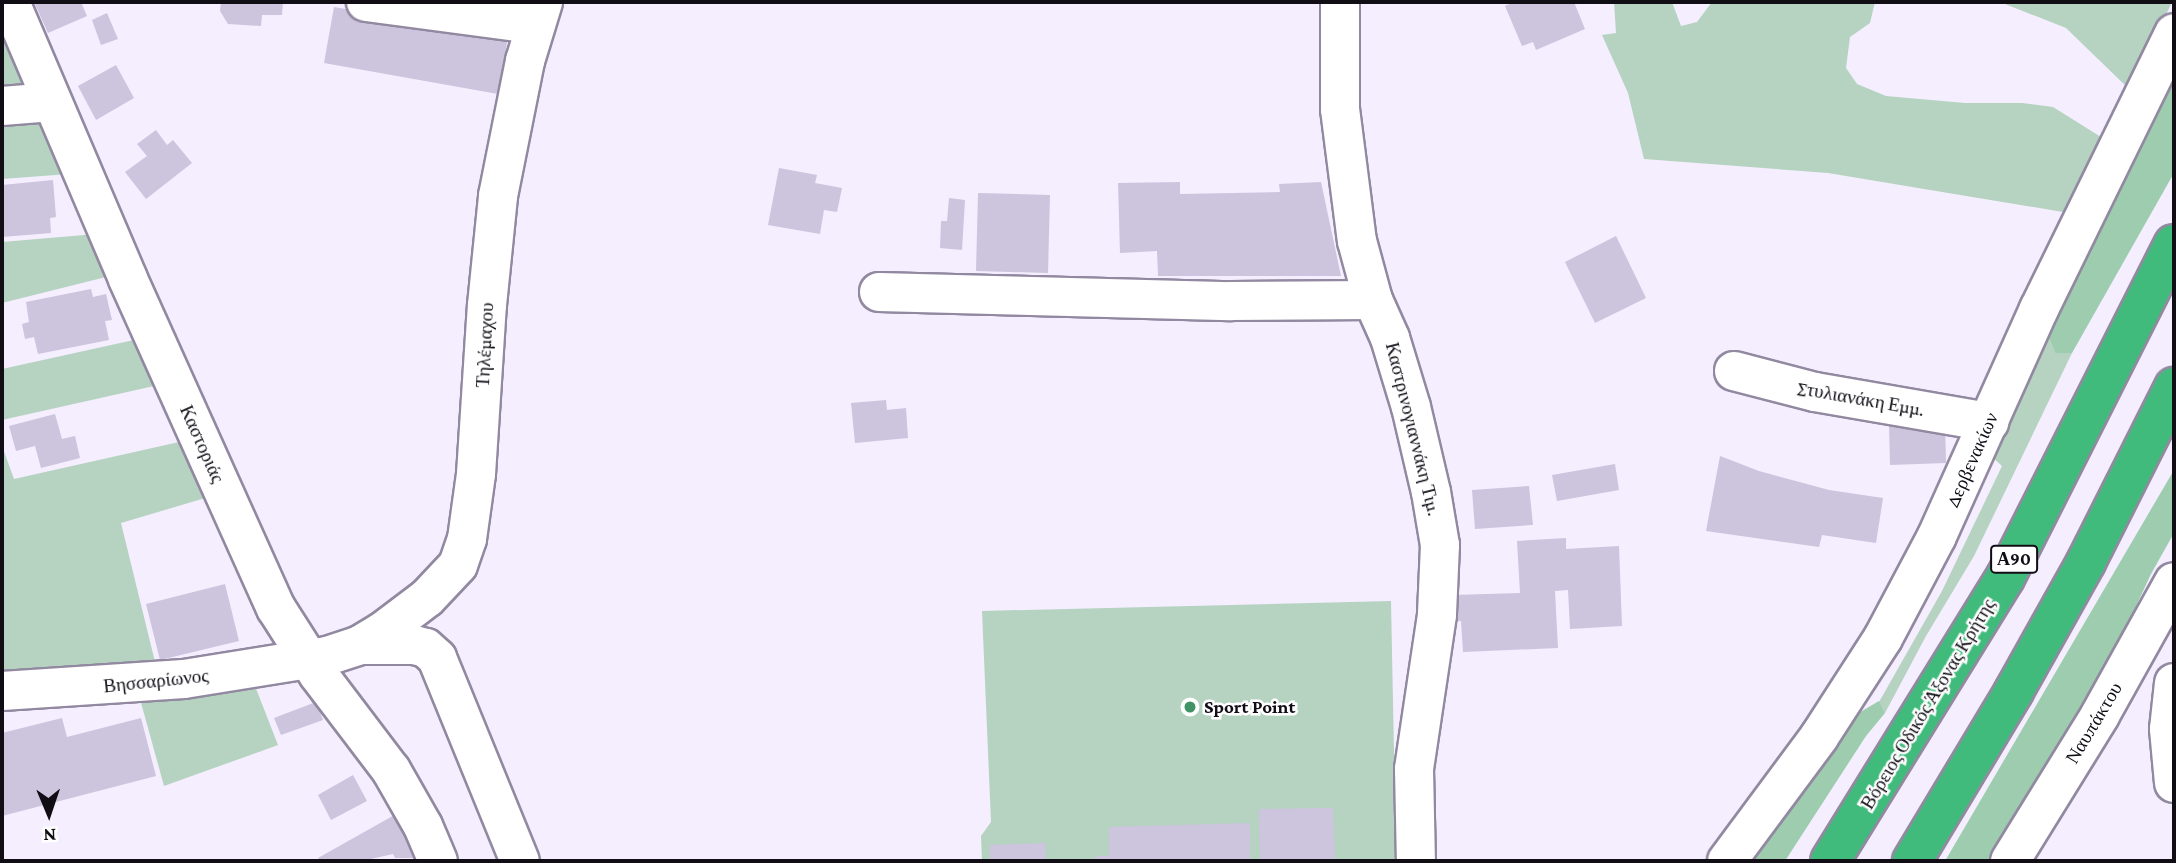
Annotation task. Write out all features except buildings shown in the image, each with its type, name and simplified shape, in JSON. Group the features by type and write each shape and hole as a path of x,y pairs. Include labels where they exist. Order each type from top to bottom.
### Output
{"highway":[{"name":"Βόρειος Οδικός Άξονας Κρήτης","path":"1830,861 2004,578 2174,244"},
{"path":"1912,861 2014,691 2086,562 2174,387"}],"street":[{"name":"Καστοριάς","path":"10,2 253,561 276,608 308,660 391,770 439,861"},
{"path":"366,2 539,13"},
{"name":"Καστρινογιαννάκη Τιμ.","path":"1340,2 1339,98 1345,168 1357,241 1373,300 1390,338 1411,407 1432,492 1440,545 1438,604 1414,769 1416,861"},
{"name":"Τηλέμαχου","path":"360,645 427,598 458,565 467,539 476,474 498,196 539,13"},
{"name":"Δερβενακίων","path":"1727,861 1819,737 1883,638 1937,536 2039,309 2174,33"},
{"path":"2,106 52,102"},
{"path":"879,292 1231,301 1373,300"},
{"name":"Στυλιανάκη Εμμ.","path":"1734,371 1815,392 1989,422"},
{"name":"Ναυπάκτου","path":"2010,861 2100,715 2173,587"},
{"name":"Τηλέμαχου","path":"308,660 360,645 414,645 426,648 437,658 520,861"},
{"name":"Βησσαρίωνος","path":"2,691 146,683 308,660"},
{"path":"2174,683 2169,729 2174,783"}],"green space":[{"path":"1614,2 1672,2 1681,26 1697,22 1712,2 1875,2 1870,23 1850,37 1846,68 1857,84 1886,96 2053,107 2101,137 2069,213 1828,173 1644,159 1628,93 1602,35 1616,33"},
{"path":"2000,2 2172,2 2130,90 2066,28"},
{"path":"2,21 30,90 2,93"},
{"path":"2174,78 2174,173 2072,353 2055,353 2048,336"},
{"path":"44,116 69,174 2,179 2,119"},
{"path":"96,234 114,275 2,303 2,242"},
{"path":"2048,336 2055,353 2072,353 1974,556 1926,636 1885,713 1879,702 1942,591 2002,466 1992,457"},
{"path":"143,338 163,384 2,420 2,369"},
{"path":"188,440 212,496 121,523 156,666 2,676 2,446 14,479"},
{"path":"2174,470 2174,533 2151,574 2080,726 1989,861 1945,861"},
{"name":"Sport Point","path":"1391,601 1395,804 1399,861 982,861 981,836 991,822 982,611"},
{"path":"255,686 278,745 164,786 140,699"},
{"path":"1879,701 1885,713 1866,736 1785,861 1745,861 1845,721"}],"place":[{"name":"Sport Point","path":"1190,707"}]}
